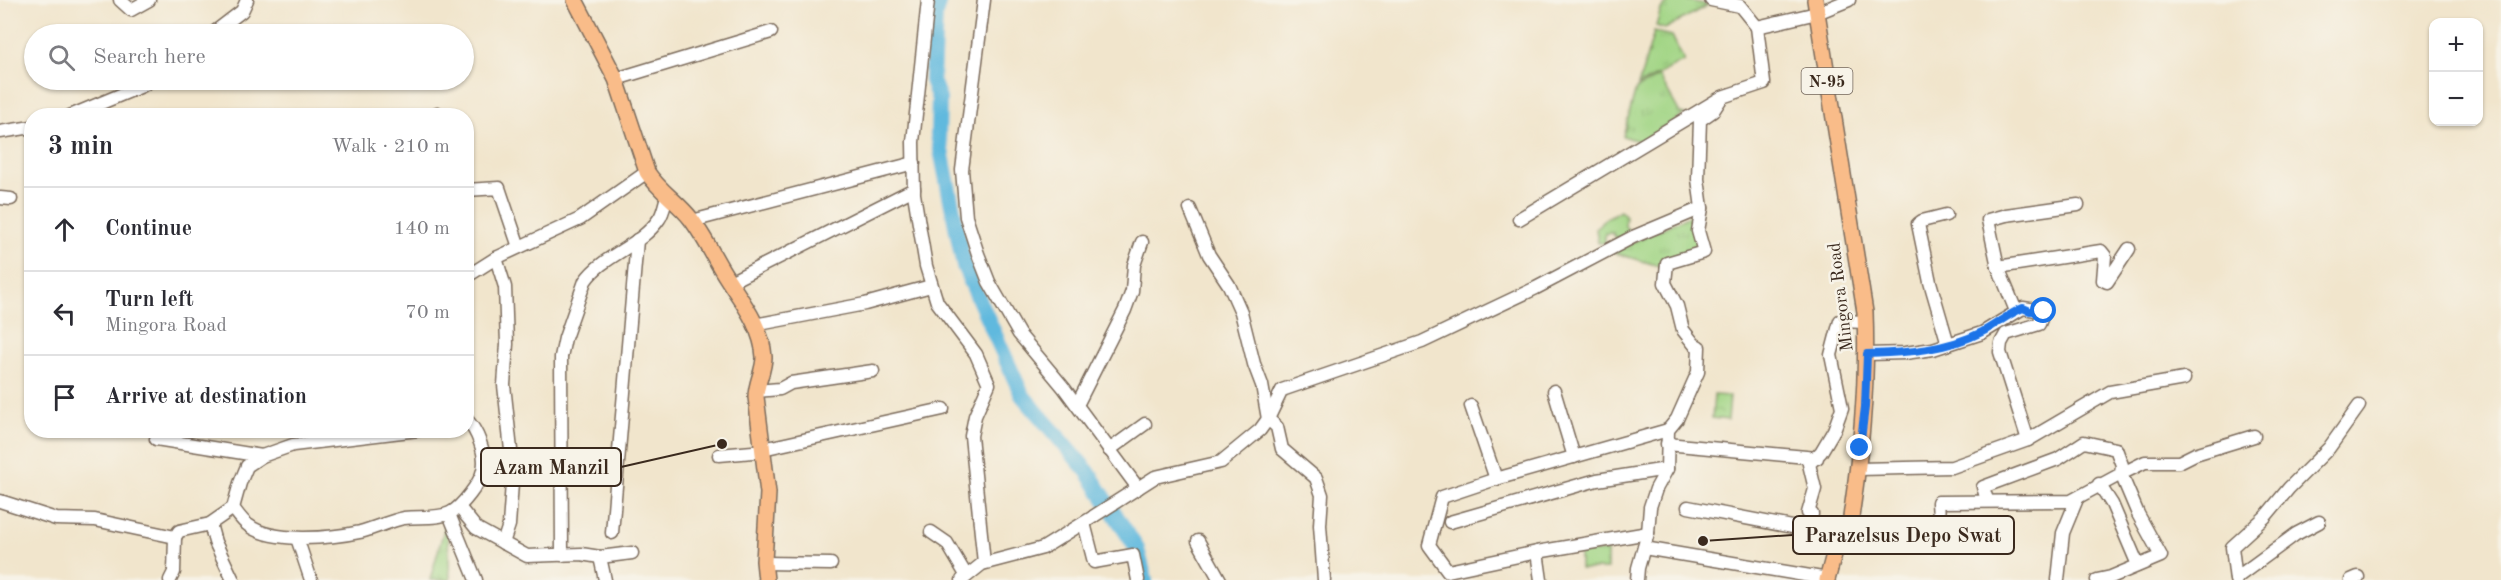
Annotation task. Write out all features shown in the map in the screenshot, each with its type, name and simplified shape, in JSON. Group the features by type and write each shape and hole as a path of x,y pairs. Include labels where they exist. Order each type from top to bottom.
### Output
{"main road":[{"path":"575,0 616,79 647,172 692,221 744,300 754,325 764,356 762,375 756,391 768,493 764,563 766,580"},
{"name":"Mingora Road","path":"1816,6 1865,322 1867,354 1865,407 1858,469 1844,536 1828,579"}],"street":[{"path":"120,0 131,10 149,0"},
{"path":"225,24 242,11 247,0"},
{"path":"928,0 913,141 914,189 931,286 937,302 976,354 988,384 975,416 971,436 984,563"},
{"path":"984,0 963,160 963,196 966,217 978,254 1002,306 1019,334 1077,405 1135,490"},
{"path":"1519,219 1697,110 1722,97 1764,83 1757,27 1740,6 1711,0"},
{"path":"1757,27 1816,6 1849,0"},
{"path":"616,79 771,32"},
{"path":"89,108 132,90"},
{"path":"1648,533 1538,552 1448,571 1429,545 1442,497 1496,478 1668,429 1677,419 1700,365 1700,347 1694,344 1683,330 1677,306 1665,283 1667,263 1704,252 1698,231 1702,208 1698,179 1700,120 1713,111 1722,97"},
{"path":"0,132 24,128"},
{"path":"692,221 914,163"},
{"path":"474,272 496,258 580,219 647,172"},
{"path":"474,190 499,188 519,247"},
{"path":"730,282 914,189"},
{"path":"562,555 560,371 565,338 585,280 591,272 637,240 660,219 667,196"},
{"path":"2016,311 1998,267 1988,220 2006,215 2078,205"},
{"path":"1190,208 1209,255 1228,285 1241,312 1254,364 1262,385 1268,419 1278,428 1282,449 1316,478 1322,495 1320,525 1324,580"},
{"path":"931,532 947,543 964,578 984,563 1043,548 1155,477 1221,462 1260,430 1282,390 1422,342 1536,288 1634,237 1702,208"},
{"path":"1946,215 1918,224 1930,282 1948,344"},
{"path":"612,533 637,240"},
{"path":"1077,405 1125,310 1132,291 1134,265 1142,242"},
{"path":"1998,267 2101,251 2105,256 2103,280 2107,282 2129,249"},
{"path":"496,258 505,287 507,344 504,385 513,469 509,525 504,543"},
{"path":"754,325 865,304 931,286"},
{"path":"1867,354 1905,353 1948,344 1982,333 2023,308 2030,311 2044,311 2039,324 2006,334 2001,343 2000,352 2028,440"},
{"path":"1809,530 1812,514 1809,513 1815,489 1809,464 1816,458 1834,430 1842,408 1831,355 1840,321 1865,322"},
{"path":"756,391 780,389 791,383 873,371"},
{"path":"1858,469 1952,467 2028,440 2110,392 2184,380"},
{"path":"1554,391 1574,457"},
{"path":"1471,406 1496,478"},
{"path":"2319,522 2296,534 2236,579 2232,547 2265,517 2289,488 2329,448 2358,406"},
{"path":"719,455 764,451 766,448 943,409"},
{"path":"1109,450 1146,424"},
{"path":"1637,580 1648,533 1650,507 1656,489 1667,469 1668,429"},
{"path":"233,508 248,525 269,535 297,538 338,536 404,519 454,510 464,503 483,471 481,445 474,433"},
{"path":"1688,507 1844,536 1940,534 1938,502 2071,501 2099,484 2145,462 2179,462 2195,454 2254,436"},
{"path":"156,438 262,456"},
{"path":"170,580 174,572 176,537 179,531 210,524 233,508 247,466 262,456 293,445 351,438"},
{"path":"1986,500 1983,487 2058,459 2084,442 2116,449 2122,465 2121,474 2138,514 2161,556 2111,578 2097,580"},
{"path":"1667,444 1816,458"},
{"path":"1450,522 1587,483 1667,469"},
{"path":"2099,484 2112,504 2138,565"},
{"path":"2058,580 2063,533 2077,499"},
{"path":"0,501 56,519 95,520 176,537"},
{"path":"454,510 476,528 528,556 581,554 600,558 632,553"},
{"path":"454,510 476,580"},
{"path":"1090,519 1094,562 1133,555 1138,580"},
{"path":"210,524 215,542 233,580"},
{"path":"297,538 311,580"},
{"path":"1198,541 1220,580"},
{"path":"1644,548 1828,579"},
{"path":"1538,552 1541,580"},
{"path":"600,558 605,580"},
{"path":"764,563 831,564"}],"green space":[{"path":"1671,0 1686,0 1708,5 1665,29 1656,26 1661,9"},
{"path":"1654,32 1672,36 1684,61 1638,86"},
{"path":"1659,76 1680,113 1685,114 1641,142 1623,136 1636,89"},
{"path":"1620,210 1626,216 1625,226 1631,233 1617,239 1612,233 1605,234 1605,243 1598,243 1596,229 1602,221"},
{"path":"1698,212 1699,248 1662,267 1611,252"},
{"path":"1714,395 1730,396 1728,420 1712,418"},
{"path":"447,519 450,580 430,580"},
{"path":"1607,551 1607,569 1580,569 1580,553"}],"waterway":[{"path":"939,0 935,14 932,80 939,99 938,135 964,266 1022,395 1088,472 1137,549 1145,580"}],"place":[{"name":"Azam Manzil","path":"722,444"},
{"name":"Parazelsus Depo Swat","path":"1703,541"}],"route":[{"path":"1860,448 1865,407 1867,354 1905,353 1933,349 1982,333 2023,308 2030,311 2044,311"}]}
